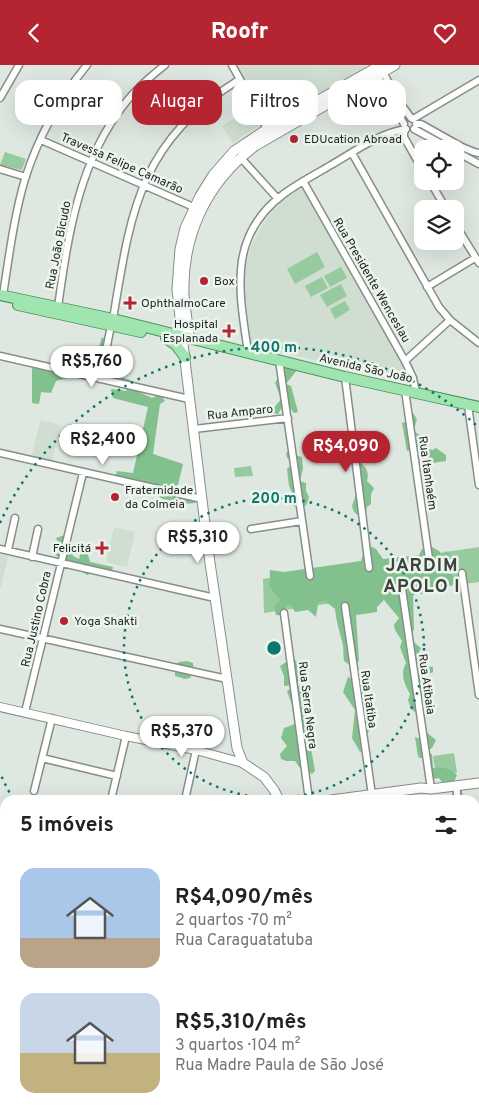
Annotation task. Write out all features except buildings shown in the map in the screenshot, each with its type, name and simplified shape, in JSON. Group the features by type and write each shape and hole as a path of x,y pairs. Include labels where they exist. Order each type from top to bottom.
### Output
{"main road":[{"path":"197,210 213,175 234,151 378,68 395,65"},
{"path":"269,132 241,157 197,210 185,228 177,269 177,289 215,598 238,748 243,763 264,777 276,795"},
{"name":"Avenida São João","path":"1,297 58,307 166,338 184,338"},
{"name":"Avenida São João","path":"1,297 200,340 345,377 479,407"},
{"path":"166,338 176,345 185,357"},
{"path":"185,357 189,346 200,340"},
{"path":"391,795 479,777"},
{"path":"427,787 479,783"}],"street":[{"path":"0,98 19,65"},
{"path":"1,297 26,177 56,109 70,86 87,65"},
{"name":"Rua João Bicudo","path":"58,307 70,229 77,201 91,162 105,134 126,102 147,80 165,65"},
{"path":"232,65 269,132"},
{"path":"378,68 410,125 436,140"},
{"path":"100,379 123,254 133,214 143,185 161,151 180,127 210,99 240,79"},
{"path":"414,156 403,136 410,125 425,113 479,80"},
{"path":"248,352 239,291 242,256 256,224 278,199 303,181 383,135 410,125 421,124 470,151 479,153"},
{"name":"Travessa Felipe Camarão","path":"41,140 197,210"},
{"path":"352,153 439,307 450,320 479,343"},
{"path":"464,156 479,164"},
{"path":"241,157 278,199"},
{"path":"0,169 26,177"},
{"name":"Rua Presidente Wenceslau","path":"303,181 405,361 413,378 416,393"},
{"path":"427,287 477,261 464,239"},
{"path":"405,361 450,320"},
{"path":"0,356 190,399"},
{"path":"279,360 310,576"},
{"path":"345,377 369,567"},
{"name":"Rua Itanhaém","path":"405,390 429,559"},
{"path":"468,405 479,485"},
{"name":"Rua Amparo","path":"194,429 288,418"},
{"path":"0,453 202,499"},
{"name":"Rua Justino Cobra","path":"25,712 82,473"},
{"path":"8,551 15,518"},
{"path":"251,529 302,521"},
{"path":"32,557 38,529"},
{"path":"0,549 215,598"},
{"path":"462,573 479,695"},
{"name":"Rua Atibaia","path":"401,582 427,787"},
{"name":"Rua Itatiba","path":"345,607 372,795"},
{"name":"Rua Serra Negra","path":"284,613 308,795"},
{"path":"0,629 227,679"},
{"path":"0,707 196,750 243,763"},
{"path":"34,791 52,718"},
{"path":"112,795 126,736"},
{"path":"186,795 196,750"},
{"path":"42,758 117,776"},
{"path":"456,786 457,795"}],"shaded area":[{"path":"236,65 365,65 366,67 344,80 328,80 328,89 318,95 318,80 244,80"},
{"path":"232,120 232,125 261,125 233,143 222,126"},
{"path":"302,187 410,381 251,346 244,283 245,267 252,244 265,220 280,203"},
{"path":"40,420 61,425 52,461 32,456"},
{"path":"114,527 135,532 127,567 106,562"},
{"path":"0,554 8,556 1,588 0,587"}],"green space":[{"path":"5,152 26,159 22,170 0,165"},
{"path":"317,252 325,267 295,284 287,269"},
{"path":"341,267 347,278 330,287 324,276"},
{"path":"322,277 328,288 311,297 305,286"},
{"path":"341,284 347,296 327,307 320,295"},
{"path":"345,301 350,310 335,319 330,309"},
{"path":"102,337 110,344 105,361 106,371 97,376 80,371 81,368 96,366 97,358 85,353 87,349 98,351"},
{"path":"286,364 297,370 286,384 291,386 298,412 294,413 288,405 282,407 278,414 273,413 273,409 281,399 275,383"},
{"path":"32,365 67,373 67,378 56,381 51,393 41,392 39,404 32,403"},
{"path":"120,377 131,380 131,388 152,398 160,394 165,401 160,404 153,454 183,464 177,489 192,493 195,503 183,504 166,501 152,489 115,477 117,471 133,473 148,407 113,398 111,389 127,391"},
{"path":"413,413 417,419 415,426 409,429 420,435 421,446 407,451 402,423 411,420"},
{"path":"436,448 446,455 446,461 426,464 423,454 429,449 433,450"},
{"path":"289,451 302,457 303,469 300,481 306,483 306,491 309,497 306,506 297,503 294,507 291,503 294,497 289,486 287,469 291,465 291,460 287,458 286,453"},
{"path":"361,463 367,471 367,481 374,488 371,494 371,504 360,517 354,512 352,506 357,491 354,481 353,464"},
{"path":"251,466 253,476 235,477 234,468"},
{"path":"65,535 73,556 79,559 81,550 87,551 90,562 113,567 111,574 99,571 87,575 68,561 55,555 61,548 56,538"},
{"path":"370,546 376,549 383,559 419,555 422,549 432,547 442,555 445,554 445,551 450,554 445,564 453,576 461,579 462,583 459,587 455,583 444,587 435,585 424,594 413,594 414,629 410,639 421,648 417,656 425,666 433,667 433,672 425,675 425,679 419,683 426,690 426,694 421,699 421,707 415,712 411,709 408,700 410,694 404,679 403,671 406,663 400,647 402,641 394,625 399,618 384,600 377,607 377,612 356,615 359,661 351,666 344,661 343,643 335,609 325,601 318,603 316,617 308,610 295,612 290,604 286,606 284,616 276,615 274,606 280,600 269,586 270,570 284,572 361,561 364,550"},
{"path":"479,547 479,582 264,613 263,579"},
{"path":"292,658 300,664 301,679 295,685 284,686 284,676 280,666"},
{"path":"187,661 193,663 194,670 190,678 185,679 175,676 175,665 179,662"},
{"path":"348,677 364,683 363,702 367,707 373,726 366,735 368,748 360,752 352,738 355,710 343,692"},
{"path":"303,684 305,686 304,693 307,705 305,708 309,732 300,734 302,745 311,748 315,771 312,774 300,768 295,761 281,759 280,754 287,746 281,738 284,728 295,724 292,705 287,691 291,688 292,693"},
{"path":"426,732 436,740 432,748 424,752 432,754 433,768 446,769 457,775 453,784 461,788 463,795 453,795 452,792 441,793 443,784 439,778 427,777 424,759 418,757 415,737 425,740"},
{"path":"454,753 457,773 436,776 433,756"}],"place":[{"name":"EDUcation Abroad","path":"294,139"},
{"name":"Box","path":"204,281"},
{"name":"OphthalmoCare","path":"130,303"},
{"name":"Hospital Esplanada","path":"229,331"},
{"name":"Fraternidade da Colmeia","path":"115,497"},
{"name":"Felicitá","path":"102,548"},
{"name":"Yoga Shakti","path":"64,621"}],"district":[{"name":"JARDIM APOLO I","path":"422,576"}]}
